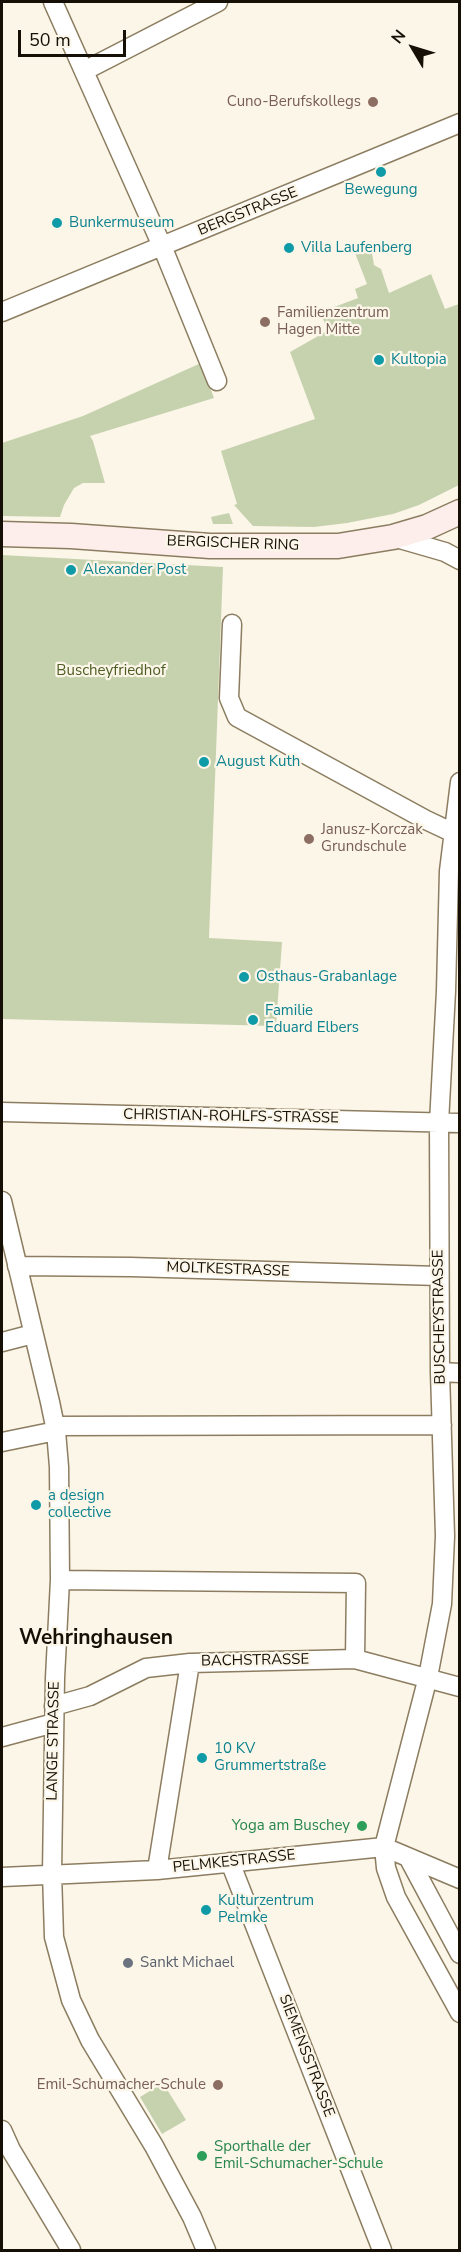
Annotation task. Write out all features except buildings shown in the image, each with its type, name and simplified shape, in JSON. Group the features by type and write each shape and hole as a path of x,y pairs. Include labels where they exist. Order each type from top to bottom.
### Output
{"main road":[{"name":"BERGISCHER RING","path":"2,534 71,536 210,546 338,546 393,537 427,527 459,512"}],"street":[{"path":"52,2 162,246 217,381"},
{"path":"84,71 218,2"},
{"name":"BERGSTRASSE","path":"2,312 320,183 459,123"},
{"path":"393,537 445,552 459,560"},
{"path":"232,624 229,698 237,717 456,835"},
{"name":"BUSCHEYSTRASSE","path":"384,1847 428,1677 452,1536 442,1425 440,1372 439,1122 449,871 456,835 459,782"},
{"name":"CHRISTIAN-ROHLFS-STRASSE","path":"2,1112 459,1123"},
{"name":"LANGE STRASSE","path":"2,1201 33,1335 59,1467 60,1580 54,1714 52,1874 54,1937 70,2000 90,2040 159,2156 192,2217 206,2250"},
{"name":"MOLTKESTRASSE","path":"17,1266 439,1276"},
{"path":"2,1342 33,1335"},
{"path":"440,1372 459,1373"},
{"path":"2,1442 51,1430 442,1425"},
{"path":"60,1580 356,1583 355,1659"},
{"name":"BACHSTRASSE","path":"2,1737 146,1668 190,1663 355,1659 459,1687"},
{"path":"157,1870 190,1663"},
{"path":"384,1847 387,1868 396,1897 459,2013"},
{"name":"PELMKESTRASSE","path":"2,1877 157,1870 384,1847 459,1879"},
{"path":"408,1857 459,1954"},
{"name":"SIEMENSSTRASSE","path":"230,1862 382,2250"},
{"path":"2,2130 11,2150 71,2250"}],"green space":[{"path":"371,247 374,265 381,269 389,293 431,274 445,309 459,304 459,485 419,505 393,514 314,527 253,526 234,505 237,504 221,451 315,419 290,352 327,331 321,312 358,298 355,289 367,284 355,253"},
{"path":"201,363 214,398 90,436 105,483 83,483 74,488 60,517 2,516 2,443 83,416"},
{"path":"229,513 233,524 213,524 211,517"},
{"name":"Buscheyfriedhof","path":"2,555 223,567 209,938 282,942 276,1026 2,1019"},
{"path":"163,2083 186,2120 162,2134 140,2097"}],"place":[{"name":"Cuno-Berufskollegs","path":"373,102"},
{"name":"Bewegung","path":"381,172"},
{"name":"Bunkermuseum","path":"57,223"},
{"name":"Villa Laufenberg","path":"289,248"},
{"name":"Familienzentrum Hagen Mitte","path":"265,322"},
{"name":"Kultopia","path":"379,360"},
{"name":"Alexander Post","path":"71,570"},
{"name":"August Kuth","path":"204,762"},
{"name":"Janusz-Korczak Grundschule","path":"309,839"},
{"name":"Osthaus-Grabanlage","path":"244,977"},
{"name":"Familie Eduard Elbers","path":"253,1020"},
{"name":"a design collective","path":"36,1505"},
{"name":"10 KV Grummertstraße","path":"202,1758"},
{"name":"Yoga am Buschey","path":"362,1826"},
{"name":"Kulturzentrum Pelmke","path":"206,1910"},
{"name":"Sankt Michael","path":"128,1963"},
{"name":"Emil-Schumacher-Schule","path":"218,2085"},
{"name":"Sporthalle der Emil-Schumacher-Schule","path":"202,2156"}],"district":[{"name":"Wehringhausen","path":"96,1639"}]}
